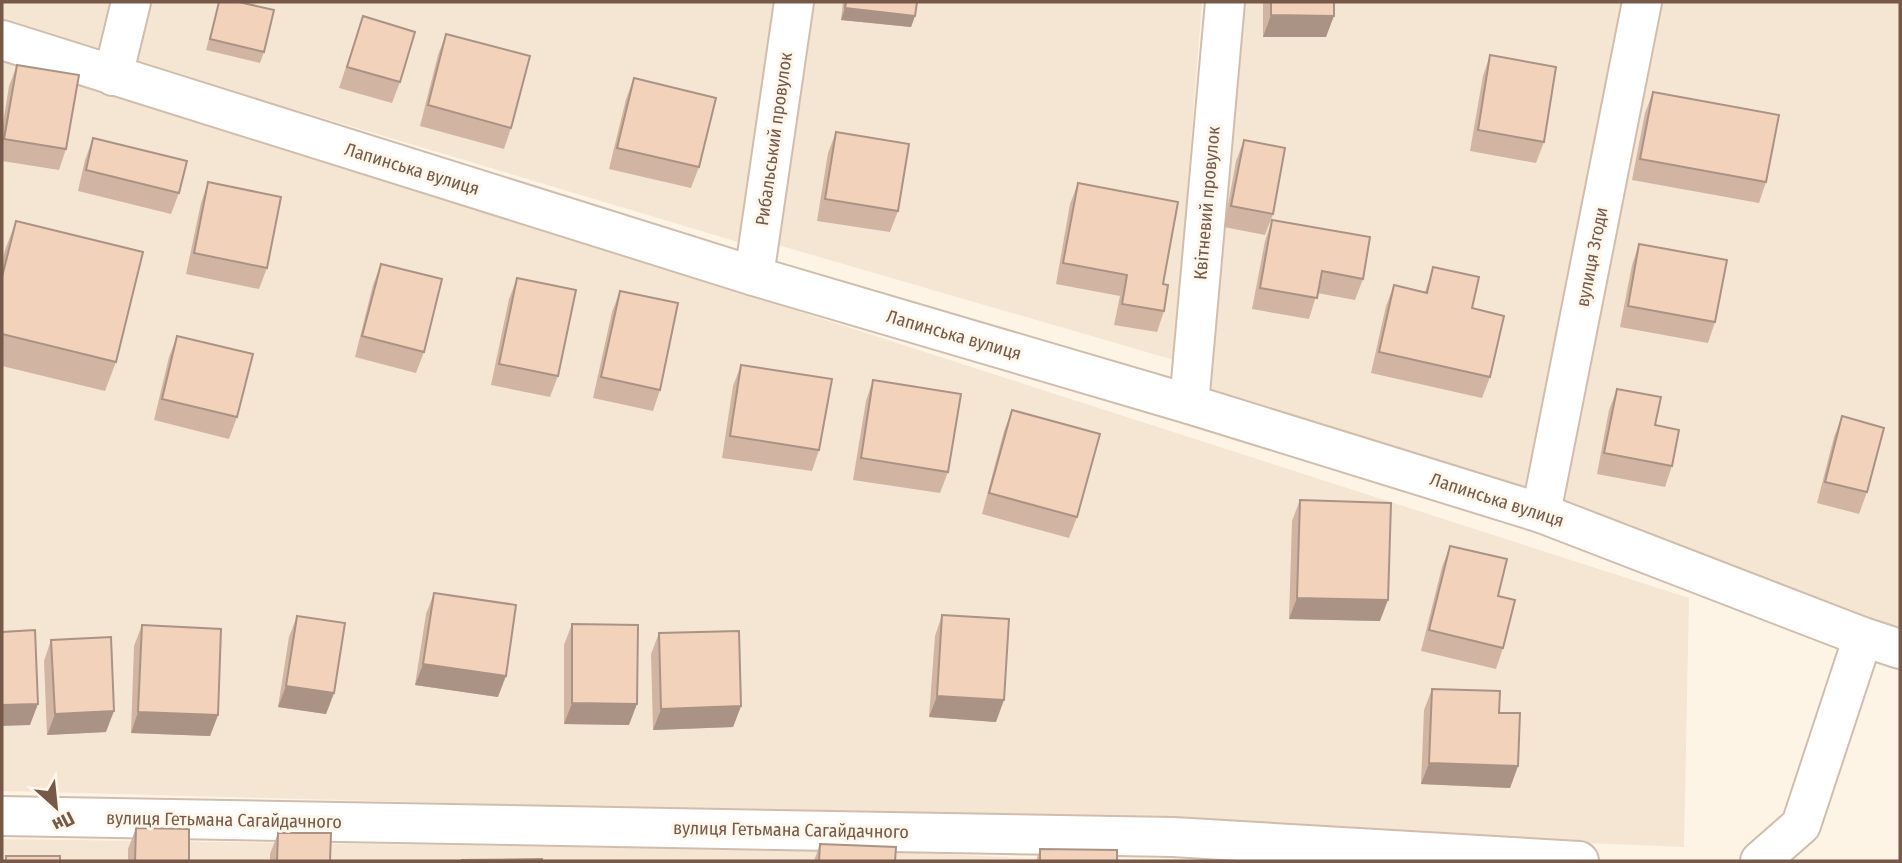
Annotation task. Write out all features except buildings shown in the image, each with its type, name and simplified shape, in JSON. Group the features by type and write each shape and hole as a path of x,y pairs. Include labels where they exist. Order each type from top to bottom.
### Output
{"street":[{"path":"113,76 131,2"},
{"name":"Рибальський провулок","path":"754,276 794,2"},
{"name":"Квітневий провулок","path":"1189,404 1226,2"},
{"name":"вулиця Згоди","path":"1541,513 1643,2"},
{"name":"Лапинська вулиця","path":"2,40 754,276 1189,404 1541,513 1900,649"},
{"path":"1760,861 1801,825 1863,637"},
{"name":"вулиця Гетьмана Сагайдачного","path":"2,816 1173,838 1579,861"}],"shaded area":[{"path":"2,2 117,2 104,54 2,23"},
{"path":"150,2 774,2 738,242 136,62"},
{"path":"815,2 1202,2 1174,360 778,245"},
{"path":"1231,2 1636,2 1538,508 1193,402"},
{"path":"1655,2 1900,2 1900,637 1546,507"},
{"path":"2,55 1689,598 1684,847 897,815 2,791"},
{"path":"2,839 880,851 1087,861 2,861"}]}
